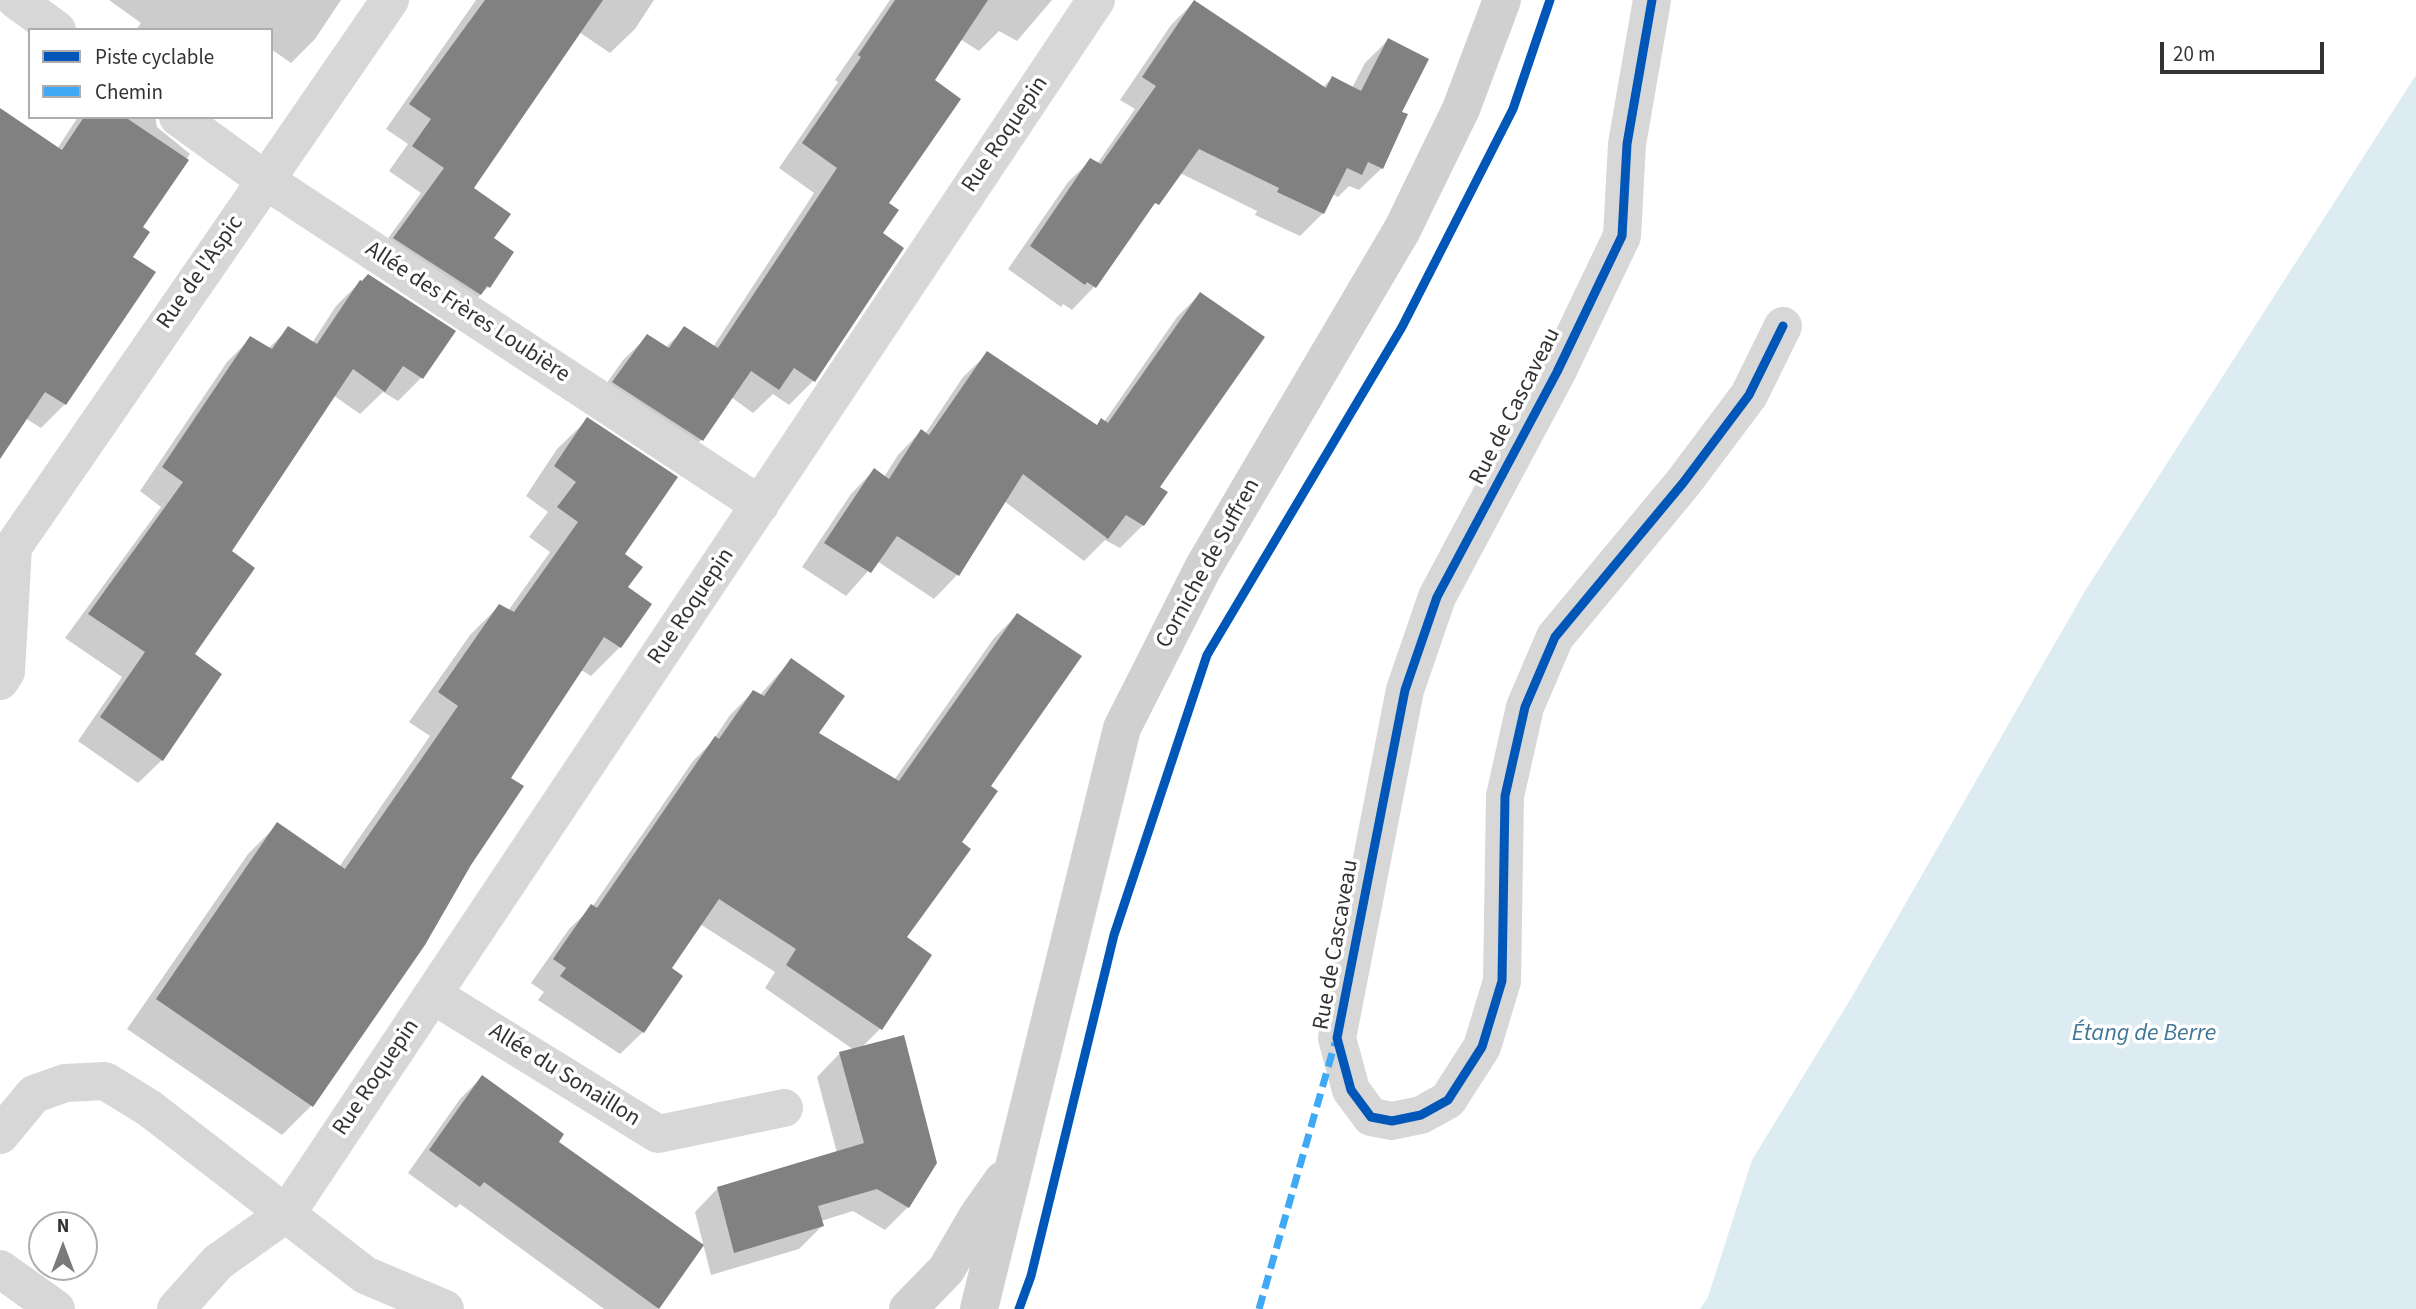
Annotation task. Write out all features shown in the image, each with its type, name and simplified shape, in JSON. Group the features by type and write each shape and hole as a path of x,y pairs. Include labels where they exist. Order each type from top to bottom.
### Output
{"main road":[{"name":"Corniche de Suffren","path":"979,1309 1122,728 1203,568 1402,230 1461,109 1502,0"},
{"name":"Corniche de Suffren","path":"908,1309 946,1270 977,1217 1013,1167"}],"street":[{"path":"16,0 54,28"},
{"name":"Rue de l'Aspic","path":"0,681 6,672 13,547 390,0"},
{"name":"Rue Roquepin","path":"287,1213 1096,0"},
{"name":"Rue de Cascaveau","path":"1653,0 1627,144 1622,236 1558,372 1437,597 1405,690 1337,1038 1351,1090 1371,1117 1392,1121 1421,1115 1448,1100 1482,1047 1502,981 1505,796 1525,706 1555,637 1683,484 1749,395 1783,326"},
{"name":"Allée des Frères Loubière","path":"181,119 265,180 760,505"},
{"name":"Allée du Sonaillon","path":"433,995 658,1134 784,1108"},
{"path":"0,1135 34,1094 65,1083 105,1081 149,1108 365,1275 445,1309"},
{"path":"176,1309 218,1262 287,1213"},
{"path":"0,1269 56,1309"}],"water":[{"name":"Étang de Berre","path":"2416,75 2416,1309 1700,1309 1708,1297 1752,1160 1853,995 2085,591"}],"building":[{"path":"485,0 603,0 474,188 511,214 494,238 514,252 490,288 487,286 481,295 393,238 444,168 412,146 431,119 409,104"},
{"path":"895,0 988,0 935,80 961,99 889,203 899,210 883,233 904,248 815,382 794,368 779,390 751,371 703,441 612,382 647,334 669,348 684,326 730,356 718,348 837,168 802,143 861,57 858,55"},
{"path":"1194,0 1326,88 1332,76 1361,91 1388,38 1429,59 1402,112 1408,114 1383,169 1368,162 1362,175 1347,168 1324,214 1277,192 1279,188 1199,149 1159,205 1155,203 1096,288 1087,282 1085,285 1030,246 1090,158 1101,164 1156,86 1142,77"},
{"path":"0,108 62,150 83,119 128,119 189,160 143,227 150,232 133,257 156,272 66,405 45,392 0,459"},
{"path":"368,274 456,331 423,379 403,366 385,392 353,369 232,551 255,568 195,654 222,674 163,761 100,717 145,652 88,614 183,482 162,467 250,336 272,349 288,326 317,344 360,280"},
{"path":"1200,292 1265,337 1160,487 1168,492 1144,526 1126,515 1108,539 1023,474 959,576 897,536 871,573 824,543 874,468 889,479 921,429 929,435 987,351 1097,425 1101,418 1108,423"},
{"path":"587,417 678,477 625,554 643,567 628,587 652,604 621,648 604,637 511,778 524,786 471,865 425,945 313,1107 156,999 277,822 345,869 458,706 438,692 499,604 514,612 578,522 557,507 576,482 554,466"},
{"path":"1017,613 1082,656 991,786 998,791 962,842 971,849 907,937 932,955 882,1030 786,965 796,949 719,899 672,968 683,976 644,1033 560,976 566,968 553,959 591,904 597,908 715,736 719,739 753,690 764,696 791,658 845,696 819,733 899,781"},
{"path":"904,1035 937,1163 909,1208 877,1189 818,1206 824,1226 734,1253 717,1187 864,1143 839,1052"},
{"path":"482,1075 564,1134 559,1142 704,1245 659,1309 484,1182 480,1187 429,1150"}],"marked path":[{"path":"1259,1309 1335,1043"}],"cycle path":[{"path":"1019,1309 1031,1276 1114,935 1207,655 1402,327 1513,109 1550,0"},
{"path":"1652,0 1627,144 1622,236 1557,372 1437,597 1405,690 1337,1038 1351,1090 1371,1117 1392,1121 1421,1115 1448,1100 1482,1047 1502,981 1505,796 1525,707 1555,637 1683,483 1749,395 1783,326"}]}
